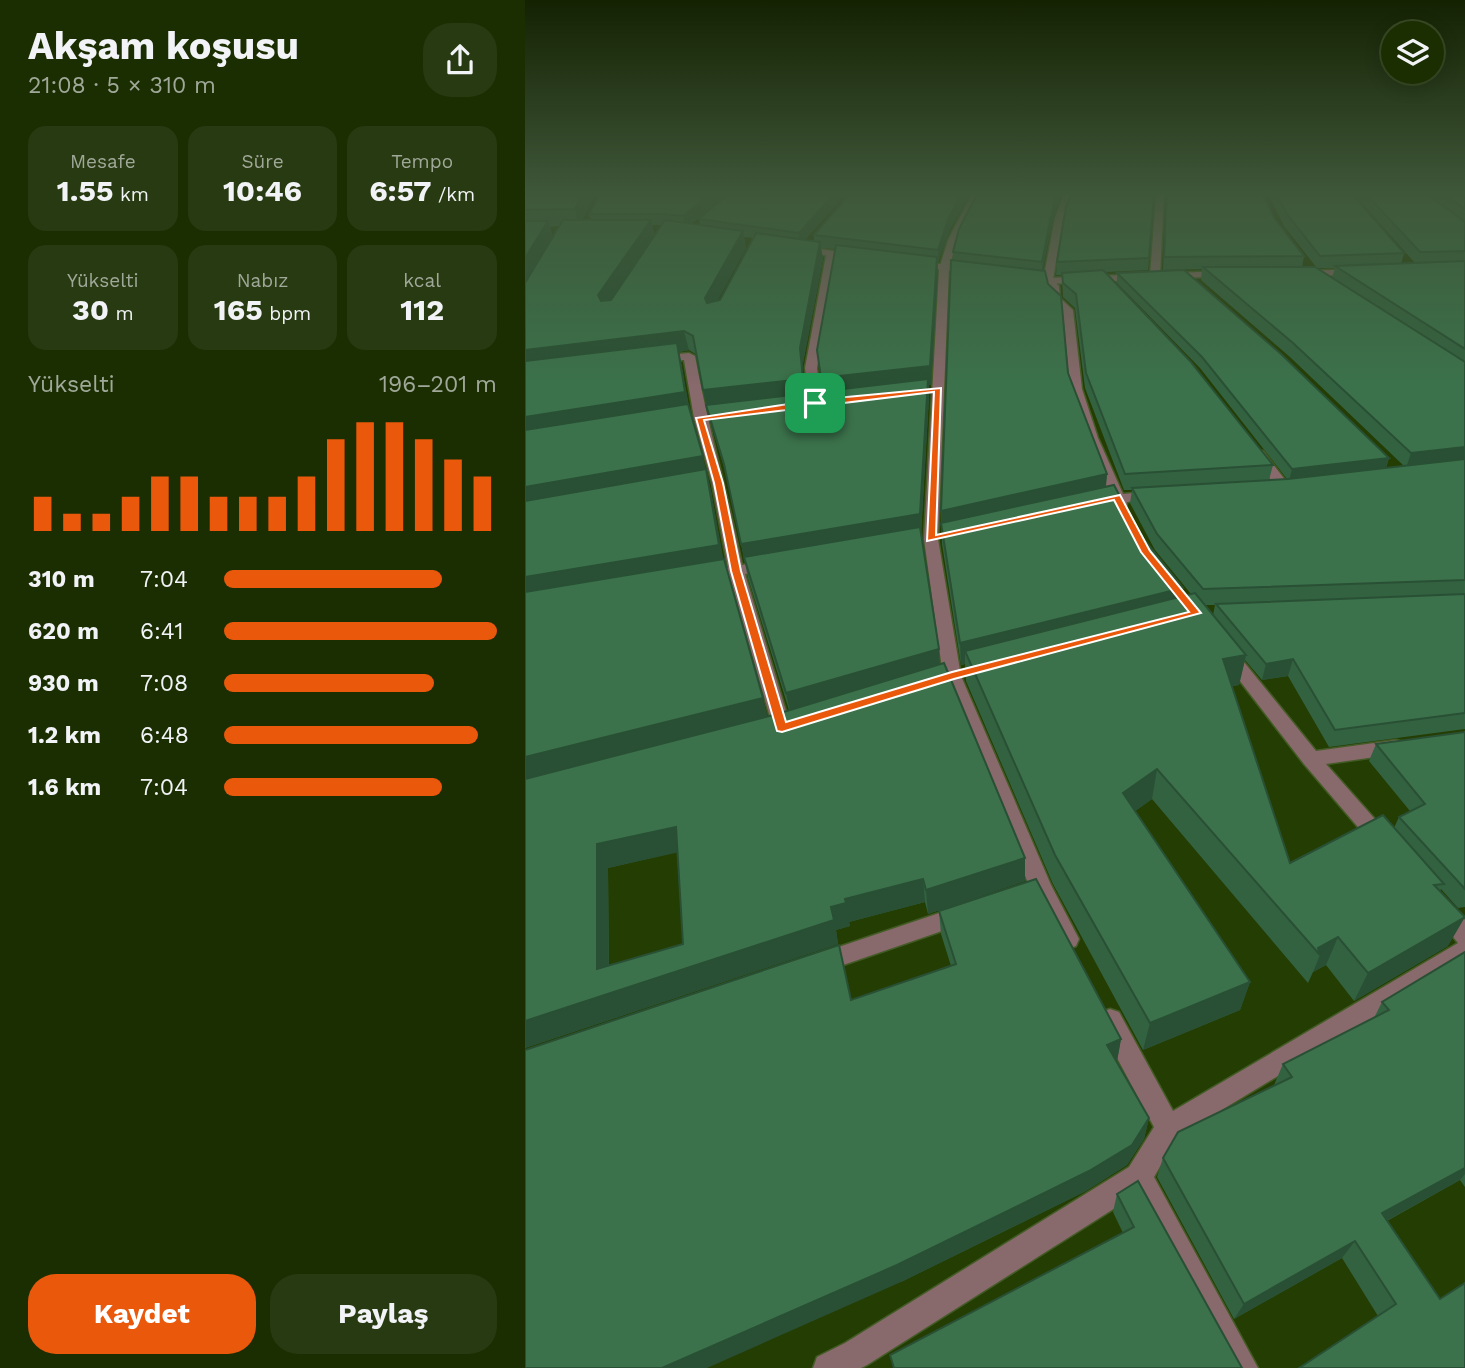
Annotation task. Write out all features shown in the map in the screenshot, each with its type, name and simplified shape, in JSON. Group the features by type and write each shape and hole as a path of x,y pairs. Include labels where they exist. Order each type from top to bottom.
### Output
{"street":[{"path":"828,401 808,403 811,368 830,258"},
{"path":"858,258 869,259"},
{"path":"947,258 944,267 942,366 931,390 931,538 952,676 1041,888 1079,960"},
{"path":"1048,281 1052,258"},
{"path":"1155,276 1156,258"},
{"path":"906,263 983,272"},
{"path":"1310,269 1325,282"},
{"path":"1288,274 1310,269 1363,272"},
{"path":"1185,274 1205,292"},
{"path":"1009,276 1048,281 1111,283 1155,276 1236,274"},
{"path":"1048,281 1054,286 1055,299 1068,310 1076,389 1092,438 1128,519"},
{"path":"648,360 689,356 712,484 781,728"},
{"path":"1251,446 1284,487"},
{"path":"1090,503 1117,497 1172,494"},
{"path":"683,581 788,562"},
{"path":"1221,645 1311,759 1392,853"},
{"path":"1311,759 1414,745"},
{"path":"1001,901 1041,888"},
{"path":"1438,905 1465,936"},
{"path":"803,968 975,910"},
{"path":"828,1368 858,1361 1139,1177 1168,1128 1465,951"},
{"path":"1098,996 1168,1128"},
{"path":"1139,1177 1243,1368"}],"building":[{"path":"540,258 624,258 598,295 601,301 611,300 639,258 728,258 705,298 707,303 720,300 743,258 817,258 800,348 803,379 703,390 693,336 684,331 525,350 525,283"},
{"path":"834,258 937,258 930,366 821,378 817,350"},
{"path":"1005,258 1043,258 1042,262"},
{"path":"1058,258 1149,258 1149,258 1057,262"},
{"path":"951,260 1045,271 1048,284 1061,296 1068,373 1107,474 941,511"},
{"path":"1465,261 1465,349 1335,266"},
{"path":"1203,267 1315,267 1465,362 1465,447 1411,453 1293,343"},
{"path":"1103,270 1190,361 1273,465 1125,474 1086,373 1076,294 1063,283 1062,273"},
{"path":"1184,270 1281,354 1389,458 1292,469 1202,357 1117,273"},
{"path":"677,343 685,392 525,417 525,361"},
{"path":"928,379 920,514 741,544 724,464 706,405"},
{"path":"688,404 703,456 525,487 525,430"},
{"path":"1465,459 1465,580 1203,589 1157,534 1132,488 1288,479"},
{"path":"706,469 719,545 525,577 525,501"},
{"path":"1114,485 1139,533 1183,588 960,643 941,523"},
{"path":"920,527 939,649 786,693 744,557"},
{"path":"724,559 763,698 525,757 525,592"},
{"path":"1195,593 1246,655 1223,659 1290,863 1383,815 1444,884 1434,885 1465,917 1368,973 1338,937 1318,948 1320,955 1157,769 1123,793 1250,982 1150,1023 1055,855 965,651"},
{"path":"1465,594 1465,713 1335,730 1293,659 1266,664 1216,604"},
{"path":"944,663 1025,858 926,890 923,879 845,899 846,903 831,907 834,920 525,1021 525,779 777,714","holes":["676,827 683,944 597,969 597,844"]},
{"path":"1465,732 1465,889 1399,817 1425,804 1376,744"},
{"path":"1036,879 1121,1039 1107,1045 1149,1118 1132,1145 1089,1171 897,1265 662,1368 525,1368 525,1050 839,945 851,1000 956,964 939,911"},
{"path":"1465,952 1465,1168 1382,1213 1440,1299 1465,1283 1465,1368 1299,1368 1396,1304 1355,1241 1244,1304 1163,1158 1178,1132 1292,1077 1283,1064 1389,1010 1382,1002"},
{"path":"1138,1181 1242,1368 894,1368 890,1355 1134,1227 1117,1194"}],"route":[{"path":"938,390 931,539 1117,497 1146,552 1196,613 952,676 782,728 736,571 719,483 700,418 815,403 938,390"}]}
